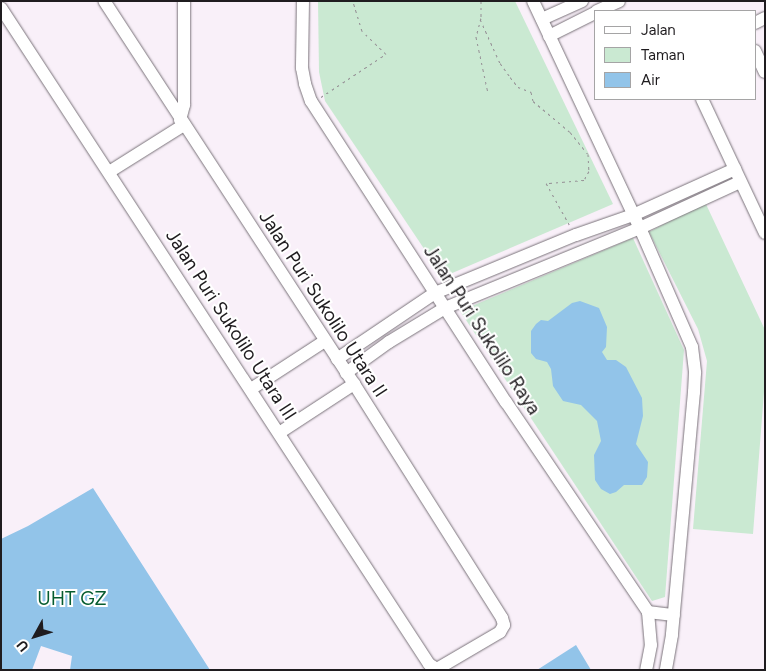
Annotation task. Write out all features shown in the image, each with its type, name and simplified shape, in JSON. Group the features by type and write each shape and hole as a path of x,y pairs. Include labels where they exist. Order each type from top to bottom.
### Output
{"street":[{"name":"Jalan Puri Sukolilo Utara II","path":"104,1 354,384 502,618 504,625 501,630 437,668 429,664"},
{"path":"109,172 182,122 184,105 184,1"},
{"name":"Jalan Puri Sukolilo Raya","path":"303,1 302,68 311,101 435,293 648,612 651,645 646,670"},
{"path":"534,1 687,333 694,360 694,392 674,614 666,670"},
{"path":"542,19 582,1"},
{"path":"596,9 619,1"},
{"name":"Jalan Puri Sukolilo Utara III","path":"1,8 429,664"},
{"path":"549,36 594,10"},
{"path":"756,53 765,72"},
{"path":"702,100 765,233"},
{"path":"337,359 435,293 576,235 633,215 678,194 738,176"},
{"path":"346,373 399,336 445,308 530,271 640,228 684,207 738,176"},
{"path":"678,194 684,207"},
{"path":"525,256 530,271"},
{"path":"391,323 399,336"},
{"path":"251,390 325,341"},
{"path":"279,432 354,384"},
{"path":"648,612 674,614"}],"path":[{"path":"311,101 322,97 386,54 362,31 353,1"},
{"path":"372,1 383,1"},
{"path":"481,1 476,37 488,93"},
{"path":"480,19 500,63 510,77 518,87 531,92 533,101 570,132 588,154 589,171 584,180 546,183 576,235"}],"green space":[{"path":"318,1 515,1 613,204 443,277 325,101 319,72"},
{"path":"705,202 765,330 765,379 753,534 693,529 707,361 698,329 649,232"},
{"path":"633,238 684,350 665,597 652,601 460,311"}],"water":[{"path":"580,301 599,308 607,327 606,347 602,352 607,360 616,360 626,367 642,398 643,416 636,444 648,462 647,477 642,485 624,485 616,492 610,494 601,489 595,480 594,455 601,441 597,421 581,405 563,401 553,386 551,369 547,362 536,359 531,353 531,331 536,324 541,320 548,321 572,303"},
{"name":"UHT GZ","path":"93,488 210,670 70,670 72,656 41,646 32,670 1,670 1,539 28,526"},
{"path":"576,645 591,670 537,670"}]}
